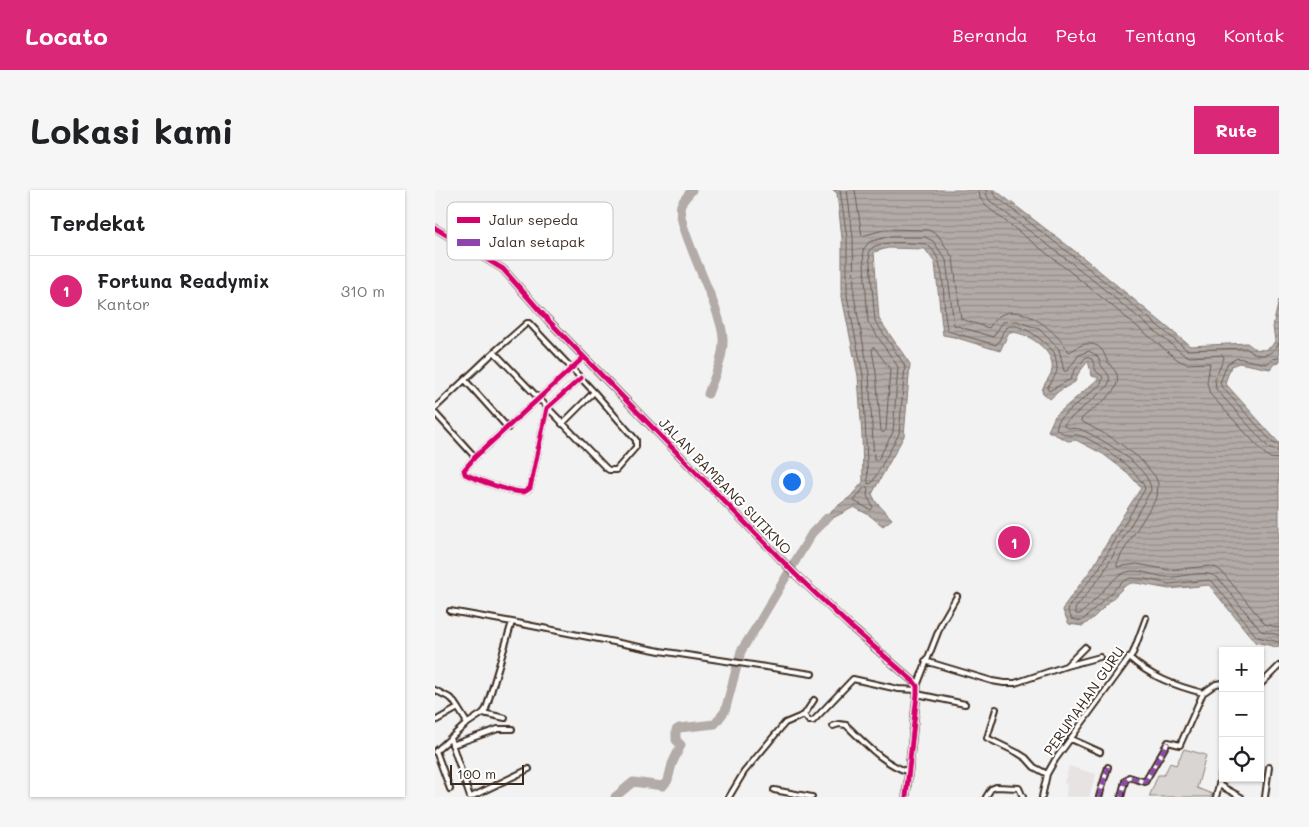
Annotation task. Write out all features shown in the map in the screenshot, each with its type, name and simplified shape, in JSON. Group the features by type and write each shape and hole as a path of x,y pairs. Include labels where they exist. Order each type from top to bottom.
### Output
{"street":[{"name":"JALAN BAMBANG SUTIKNO","path":"435,228 447,235"},
{"name":"JALAN BAMBANG SUTIKNO","path":"487,260 503,270 584,357 787,566 917,690"},
{"path":"435,408 494,352 528,323 572,368 636,440 636,447 615,470 609,470 562,424 494,352"},
{"path":"581,378 547,408 530,488 521,492 466,474 464,470 475,457 584,357"},
{"path":"465,380 508,428"},
{"path":"562,424 594,392"},
{"path":"435,412 475,457"},
{"path":"906,797 917,690 925,661 942,622 957,596"},
{"path":"450,611 660,651 812,674"},
{"name":"PERUMAHAN GURU","path":"1042,797 1047,774 1136,647 1146,618"},
{"path":"450,789 436,751 486,709 512,622"},
{"path":"1066,666 1085,646"},
{"path":"925,661 1004,683 1015,682 1100,657"},
{"path":"1129,657 1148,673 1167,682 1203,693"},
{"path":"1264,681 1279,666"},
{"path":"804,715 809,721 813,720 853,679 898,689 917,690 965,704"},
{"path":"1121,797 1125,781 1129,777 1145,782 1168,742 1180,745 1203,693 1219,684"},
{"path":"435,690 452,699 464,716 465,725"},
{"path":"729,797 744,772 785,723 804,715 813,700"},
{"path":"435,721 458,708"},
{"path":"996,709 987,738 1027,758 1034,767 1047,774"},
{"path":"483,713 505,718"},
{"path":"833,726 839,724 846,725 887,762 909,772"},
{"path":"453,745 498,729 512,729"},
{"path":"450,738 470,797 529,769"},
{"path":"1071,739 1100,752"},
{"path":"1099,797 1108,767"},
{"path":"1265,797 1269,767"},
{"path":"1216,797 1220,782"},
{"path":"1219,785 1241,797"},
{"path":"986,797 991,788 1005,787 1019,788 1023,797"},
{"path":"774,790 812,797"}],"shaded area":[{"path":"1184,749 1206,755 1197,788 1212,794 1211,797 1149,797 1158,775 1164,775 1170,763 1176,765"},
{"path":"1069,766 1096,774 1089,797 1066,797 1067,784 1064,783"}],"water":[{"path":"833,190 995,190 1085,259 1190,346 1247,343 1255,349 1264,350 1271,347 1275,341 1273,326 1279,300 1279,363 1274,364 1270,369 1239,363 1231,366 1225,383 1279,443 1279,646 1255,642 1209,585 1169,589 1131,583 1125,586 1083,626 1069,624 1063,611 1064,606 1093,567 1141,488 1128,473 1103,454 1076,440 1068,441 1048,431 1055,416 1099,378 1092,376 1088,361 1078,374 1075,382 1059,391 1050,399 1042,392 1051,373 1052,363 1045,349 1031,339 1009,332 1000,351 943,335 935,263 925,249 888,248 874,252 879,319 910,364 904,436 872,494 876,502 892,519 883,526 869,515 854,507 831,519 828,517 832,510 850,497 863,482 858,376 842,297 842,238 837,193"}],"waterway":[{"path":"692,190 681,205 681,215 691,248 721,326 723,339 720,360 708,394"},
{"path":"615,797 633,782 663,786 668,780 672,764 681,745 676,740 676,730 679,728 715,724 725,711 741,651 812,533 828,517"}],"marked path":[{"path":"1121,797 1125,781 1129,777 1145,782 1168,742"},
{"path":"1099,797 1108,767"}],"cycle path":[{"path":"435,228 447,235"},
{"path":"488,260 503,269 547,319 795,574 850,626 914,682 917,686 917,694 906,797"},
{"path":"581,378 547,408 530,488 524,492 510,490 465,474 464,470 475,457 584,357"}],"place":[{"name":"Fortuna Readymix","path":"1014,542"}]}
